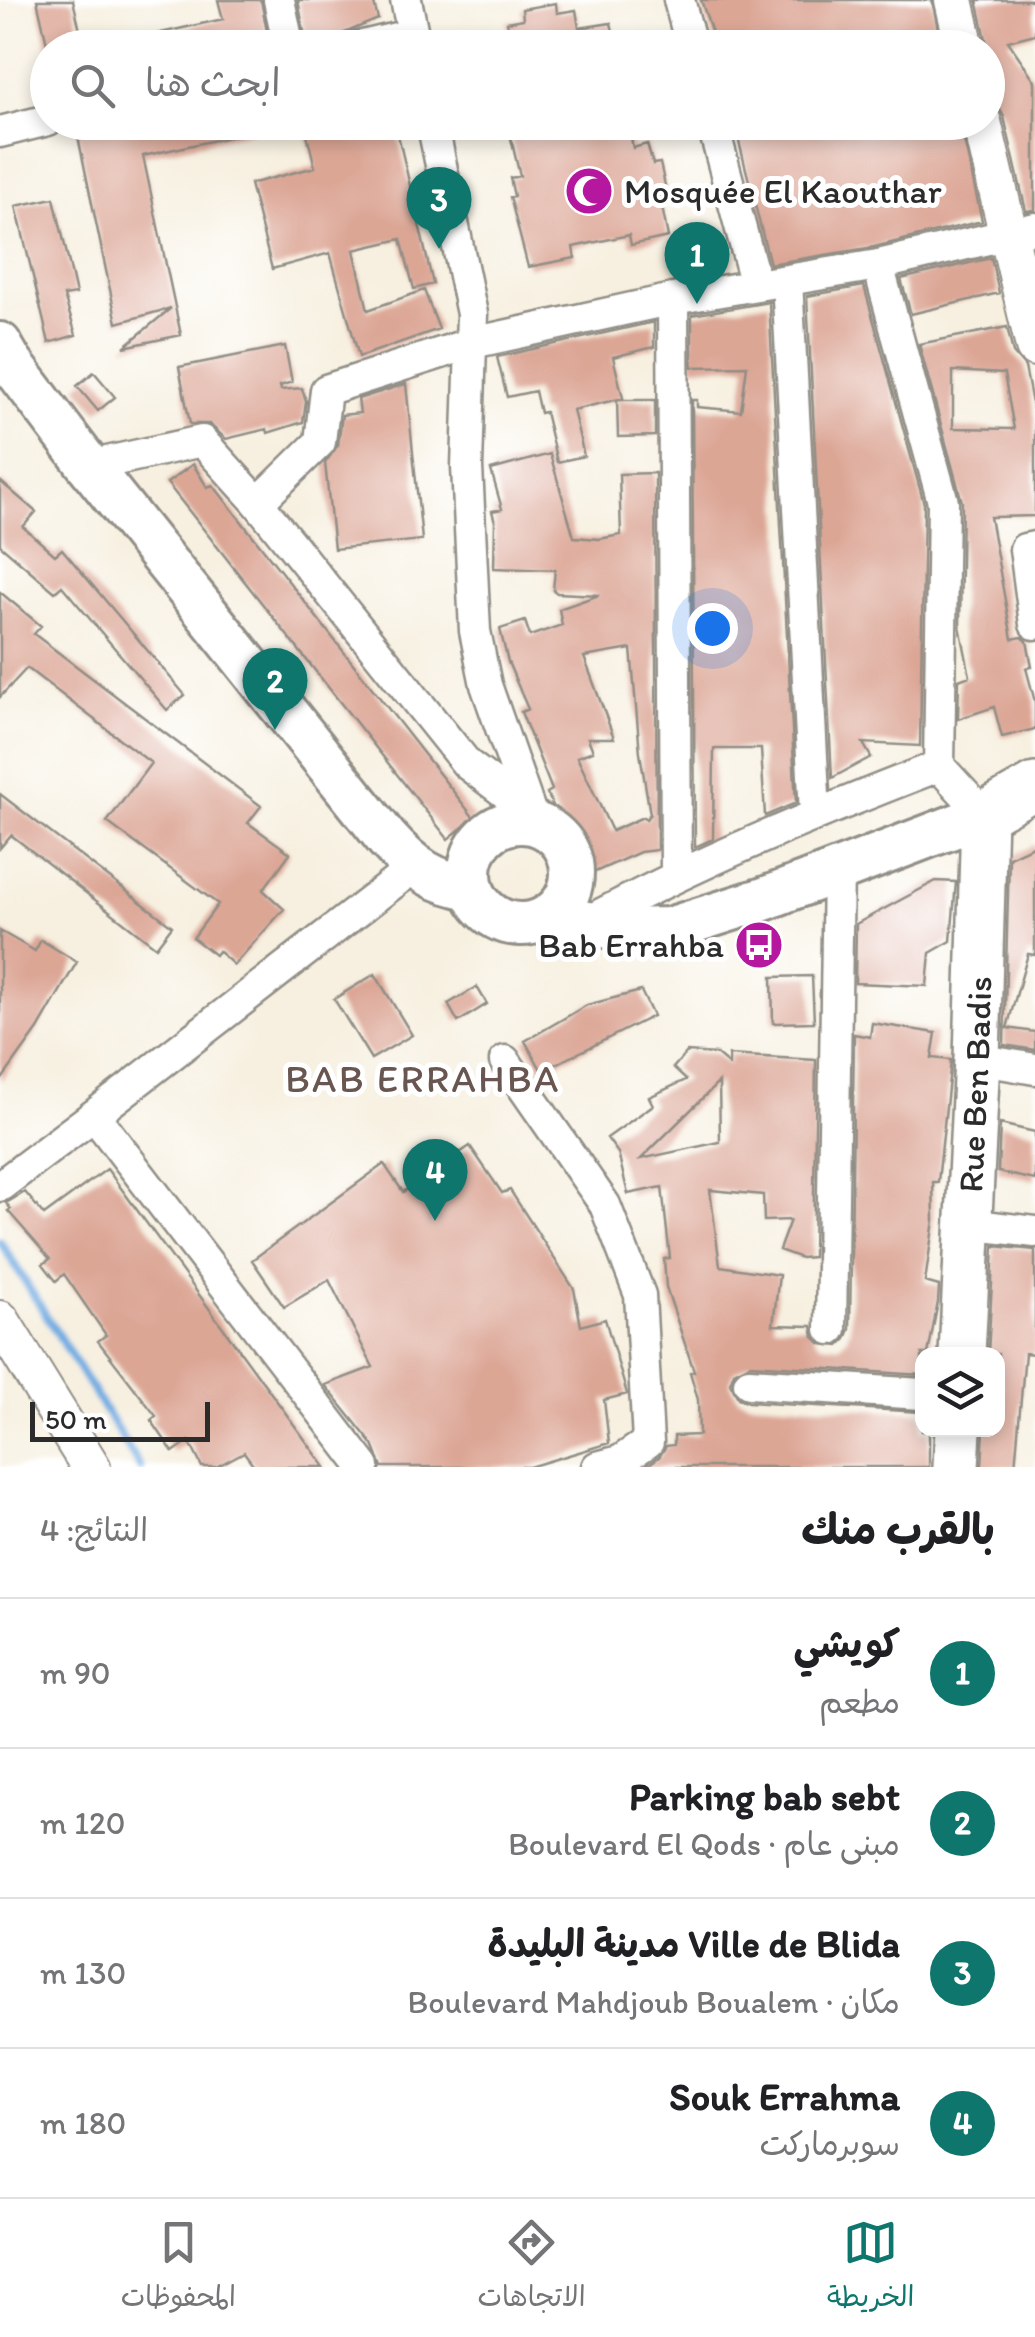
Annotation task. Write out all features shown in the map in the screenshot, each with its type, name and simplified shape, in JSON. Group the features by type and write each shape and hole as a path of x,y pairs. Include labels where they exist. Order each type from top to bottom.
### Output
{"main road":[{"path":"0,344 89,466 413,868 443,884 472,888"},
{"path":"568,920 574,867 563,842 535,818 496,828 479,844 470,865 472,888 479,903 505,922 521,925 568,920 623,930 669,929 764,899 984,815 1035,789"},
{"name":"Rue Ben Badis","path":"962,1347 984,815"},
{"path":"956,1467 958,1437"}],"street":[{"path":"279,0 286,30"},
{"path":"406,0 412,30"},
{"path":"954,0 961,30"},
{"path":"682,1 688,30"},
{"path":"0,132 30,124"},
{"path":"436,140 472,314 468,468 475,631 486,685 535,818"},
{"path":"717,140 756,285"},
{"path":"989,140 1022,232 1035,348"},
{"path":"258,502 320,442 326,390 472,343 673,299 878,265 1022,232"},
{"path":"878,265 943,502 939,766 984,815"},
{"path":"787,280 815,814"},
{"path":"673,299 676,876"},
{"path":"89,466 202,441 258,502 468,764 535,818"},
{"path":"1035,547 1025,549 1035,624"},
{"path":"568,920 815,814 939,766"},
{"path":"0,1186 413,868"},
{"path":"831,1329 838,869"},
{"path":"977,1060 1035,1069"},
{"path":"505,1061 605,1205 640,1295 648,1442 620,1461 596,1467"},
{"path":"94,1115 364,1467"},
{"path":"968,1224 1035,1232"},
{"path":"0,1320 91,1467"},
{"path":"749,1382 915,1394"}],"building":[{"path":"37,0 73,0 80,30 44,30"},
{"path":"218,0 261,0 267,30 174,30 223,19"},
{"path":"298,0 373,0 378,19 352,30 304,30"},
{"path":"701,0 932,0 938,30 711,30"},
{"path":"977,0 1035,0 1035,34 1008,41 1035,81 1035,210 1026,211 1005,121 1005,30 984,30"},
{"path":"556,3 557,13 576,10 579,28 611,23 613,30 509,30 507,22 523,19 522,9"},
{"path":"79,140 215,140 143,156 181,335 124,347 171,308 117,323"},
{"path":"308,140 399,140 433,284 414,289 401,239 354,250 368,310 424,290 439,329 359,357 330,253 272,269 250,184 315,167"},
{"path":"511,140 631,140 633,148 647,144 653,164 660,163 666,190 659,192 668,237 631,245 629,235 573,247 575,258 528,267 510,197 514,196 510,178 520,176"},
{"path":"739,140 964,140 982,221 874,247 770,264"},
{"path":"54,198 76,294 64,296 76,335 49,343 16,206"},
{"path":"991,258 999,293 911,314 901,279"},
{"path":"864,286 924,504 920,746 863,743 871,757 832,778 807,296"},
{"path":"769,302 796,803 765,816 761,749 714,749 713,839 695,847 692,400 697,400 697,407 741,411 747,366 692,367 692,315"},
{"path":"654,322 654,347 613,357 623,398 573,410 584,456 557,462 545,412 540,413 535,391 507,397 497,357"},
{"path":"1007,327 1013,353 1025,367 1035,419 1035,516 990,517 1012,639 1022,637 1027,641 1032,667 1026,668 1035,702 1035,729 1002,737 994,707 958,719 959,680 970,676 960,626 962,502 919,344","holes":["953,371 1004,374 1014,429 953,428"]},
{"path":"285,346 292,382 280,386 281,390 302,388 306,401 303,422 268,433 267,429 226,439 209,424 190,424 179,367"},
{"path":"94,372 115,397 98,411 77,386"},
{"path":"406,384 422,540 334,549 325,463 338,445 342,415 360,413 358,399"},
{"path":"617,400 655,400 655,436 618,437"},
{"path":"550,454 574,537 599,539 621,535 619,474 655,473 657,850 640,852 586,876 547,793 552,790 521,712 528,709 508,662 500,629 525,621 530,636 562,625 559,609 599,595 557,593 553,590 555,570 494,568 492,511 502,509 491,470","holes":["631,649 650,814 612,831 577,757 593,751 588,738 614,738 584,657"]},
{"path":"193,464 207,487 213,485 474,818 448,839 167,483"},
{"path":"0,481 36,512 23,527 55,555 62,549 185,695 167,710 62,586 55,592 0,545"},
{"path":"0,592 41,626 34,634 261,806 248,823 290,853 263,890 284,909 234,965 193,938 218,904 107,822 151,763 27,668 0,697"},
{"path":"0,794 172,926 156,947 11,835 0,848"},
{"path":"1035,845 1035,955 1028,954 1007,1028 1035,1032 1035,1050 1004,1045 1009,857"},
{"path":"936,881 956,882 951,941 930,953 927,986 855,983 856,924"},
{"path":"0,931 35,951 41,940 77,962 38,1029 0,1082"},
{"path":"375,974 412,1035 371,1059 334,999"},
{"path":"812,976 814,1022 773,1023 772,977"},
{"path":"477,987 487,1004 458,1022 448,1004"},
{"path":"641,991 653,1016 542,1071 525,1041 587,1005"},
{"path":"872,1023 936,1033 932,1058 951,1060 938,1182 933,1182 934,1220 925,1282 939,1286 929,1347 915,1347 915,1375 750,1364 734,1372 730,1383 738,1398 748,1402 915,1412 915,1437 929,1437 929,1467 645,1467 666,1446 674,1445 674,1436 699,1435 698,1400 690,1372 694,1371 666,1287 664,1259 670,1258 662,1187 628,1194 618,1153 607,1138 653,1105 649,1097 686,1080 673,1068 687,1052 716,1054 729,1065 729,1055 816,1060 813,1257 801,1258 779,1250 790,1220 764,1221 763,1195 710,1190 720,1266 779,1275 773,1325 812,1326 814,1337 821,1344 839,1346 850,1329 854,1034 870,1037","holes":["719,1082 720,1142 641,1159"]},
{"path":"1000,1124 1035,1132 1035,1180 998,1172"},
{"path":"470,1146 502,1193 510,1190 574,1289 581,1326 605,1319 627,1394 604,1400 609,1443 529,1467 382,1467 373,1445 325,1385 373,1367 329,1280 284,1307 252,1260 384,1164 403,1192"},
{"path":"107,1169 325,1467 255,1467 244,1452 216,1467 202,1467 189,1441 173,1452 151,1420 156,1416 98,1341 106,1335 64,1274 56,1281 43,1264 50,1259 8,1211 11,1209 6,1203 25,1192 44,1215"},
{"path":"994,1246 1035,1250 1035,1354 1025,1353 1015,1467 982,1467 984,1437 1005,1437 1005,1347 988,1347"}],"waterway":[{"path":"0,1241 140,1467"}],"place":[{"name":"Mosquée El Kaouthar","path":"589,191"},
{"name":"Ville de Blida مدينة البليدة","path":"439,249"},
{"name":"كويشي","path":"697,304"},
{"name":"Parking bab sebt","path":"275,730"},
{"name":"Bab Errahba","path":"759,945"},
{"name":"Souk Errahma","path":"435,1221"}],"district":[{"name":"BAB ERRAHBA","path":"423,1079"}]}
